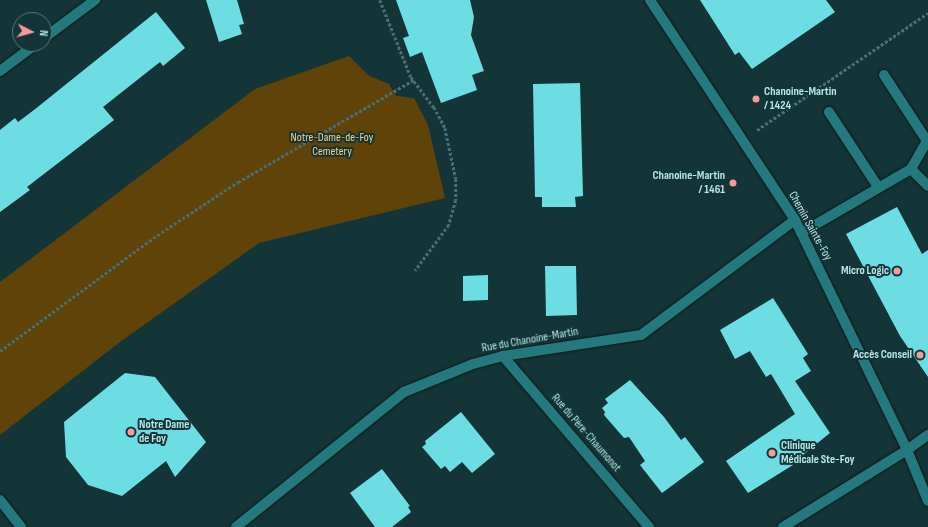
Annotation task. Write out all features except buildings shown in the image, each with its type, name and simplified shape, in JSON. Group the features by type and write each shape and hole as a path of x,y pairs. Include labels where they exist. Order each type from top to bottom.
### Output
{"street":[{"path":"52,32 95,0"},
{"name":"Chemin Sainte-Foy","path":"650,0 795,220 907,450 928,501"},
{"path":"0,71 25,52"},
{"path":"801,233 911,169 927,141 884,76"},
{"path":"829,112 878,187"},
{"path":"911,169 928,186"},
{"name":"Rue du Chanoine-Martin","path":"236,527 404,392 472,364 503,356 641,335 795,220"},
{"name":"Rue du Père-Chaumonot","path":"503,356 649,527"},
{"path":"783,527 907,450 928,434"},
{"path":"0,500 21,527"}],"path":[{"path":"380,0 414,80 434,107 445,128 456,179 456,200 449,225 415,271"},
{"path":"742,140 928,13"},
{"path":"0,351 152,238 212,200 414,80"}],"green space":[{"name":"Notre-Dame-de-Foy Cemetery","path":"349,56 369,76 389,84 396,96 414,98 428,125 445,198 259,243 120,342 0,435 0,282 255,89"}],"place":[{"name":"Chanoine-Martin / 1424","path":"756,99"},
{"name":"Chanoine-Martin / 1461","path":"733,183"},
{"name":"Micro Logic","path":"897,271"},
{"name":"Accès Conseil","path":"920,355"},
{"name":"Notre Dame de Foy","path":"131,432"},
{"name":"Clinique Médicale Ste-Foy","path":"772,453"}]}
